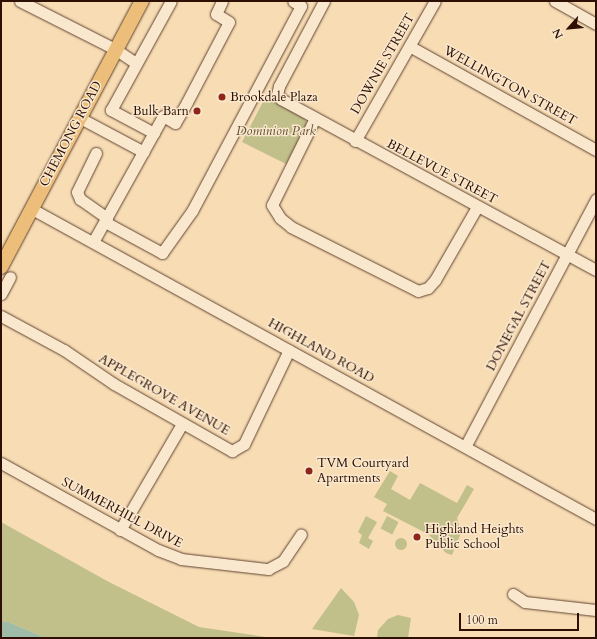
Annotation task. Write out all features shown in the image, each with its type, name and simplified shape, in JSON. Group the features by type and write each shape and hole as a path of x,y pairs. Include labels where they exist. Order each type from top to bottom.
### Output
{"main road":[{"name":"CHEMONG ROAD","path":"5,272 32,209 142,1"}],"street":[{"path":"20,1 116,49 136,63"},
{"path":"154,133 111,110 171,1"},
{"path":"93,242 163,116 175,123 223,34 228,22 216,14 222,1"},
{"path":"96,153 77,192 80,199 106,220 162,253 192,211 302,6 292,1"},
{"name":"BELLEVUE STREET","path":"324,1 279,86 277,95 355,141 596,270"},
{"name":"DOWNIE STREET","path":"355,141 411,46 435,1"},
{"path":"555,1 596,24"},
{"name":"WELLINGTON STREET","path":"411,46 596,150"},
{"path":"80,118 144,152"},
{"path":"315,118 272,205 280,218 290,227 418,291 428,288 435,280 477,207"},
{"name":"DONEGAL STREET","path":"466,445 596,199"},
{"name":"HIGHLAND ROAD","path":"32,209 288,350 466,445 596,519"},
{"path":"1,294 5,272"},
{"name":"APPLEGROVE AVENUE","path":"1,316 64,350 114,384 182,424 232,451 244,444 288,350"},
{"path":"120,530 182,424"},
{"name":"SUMMERHILL DRIVE","path":"1,463 120,530 181,559 268,569 283,561 301,534"},
{"path":"513,594 525,602 596,610"}],"green space":[{"name":"Dominion Park","path":"266,96 305,118 307,125 286,164 242,142"},
{"path":"390,471 398,476 391,489 410,500 420,483 457,503 467,485 474,489 457,518 461,533 452,555 446,553 428,534 383,511 387,504 374,497"},
{"path":"366,516 377,522 368,538 373,541 369,549 359,543 362,535 358,532"},
{"path":"387,516 399,522 392,534 381,528"},
{"path":"1,522 109,582 199,627 272,638 46,638 8,622 1,621"},
{"path":"399,538 403,538 407,544 403,550 399,550 395,546 395,542"},
{"path":"341,588 354,602 359,615 354,636 312,629"},
{"path":"398,615 411,618 408,638 377,638 378,630 388,619"}],"shaded area":[{"path":"1,621 8,622 46,638 6,638 1,636"}],"place":[{"name":"Brookdale Plaza","path":"222,97"},
{"name":"Bulk Barn","path":"197,111"},
{"name":"TVM Courtyard Apartments","path":"309,471"},
{"name":"Highland Heights Public School","path":"417,537"}]}
